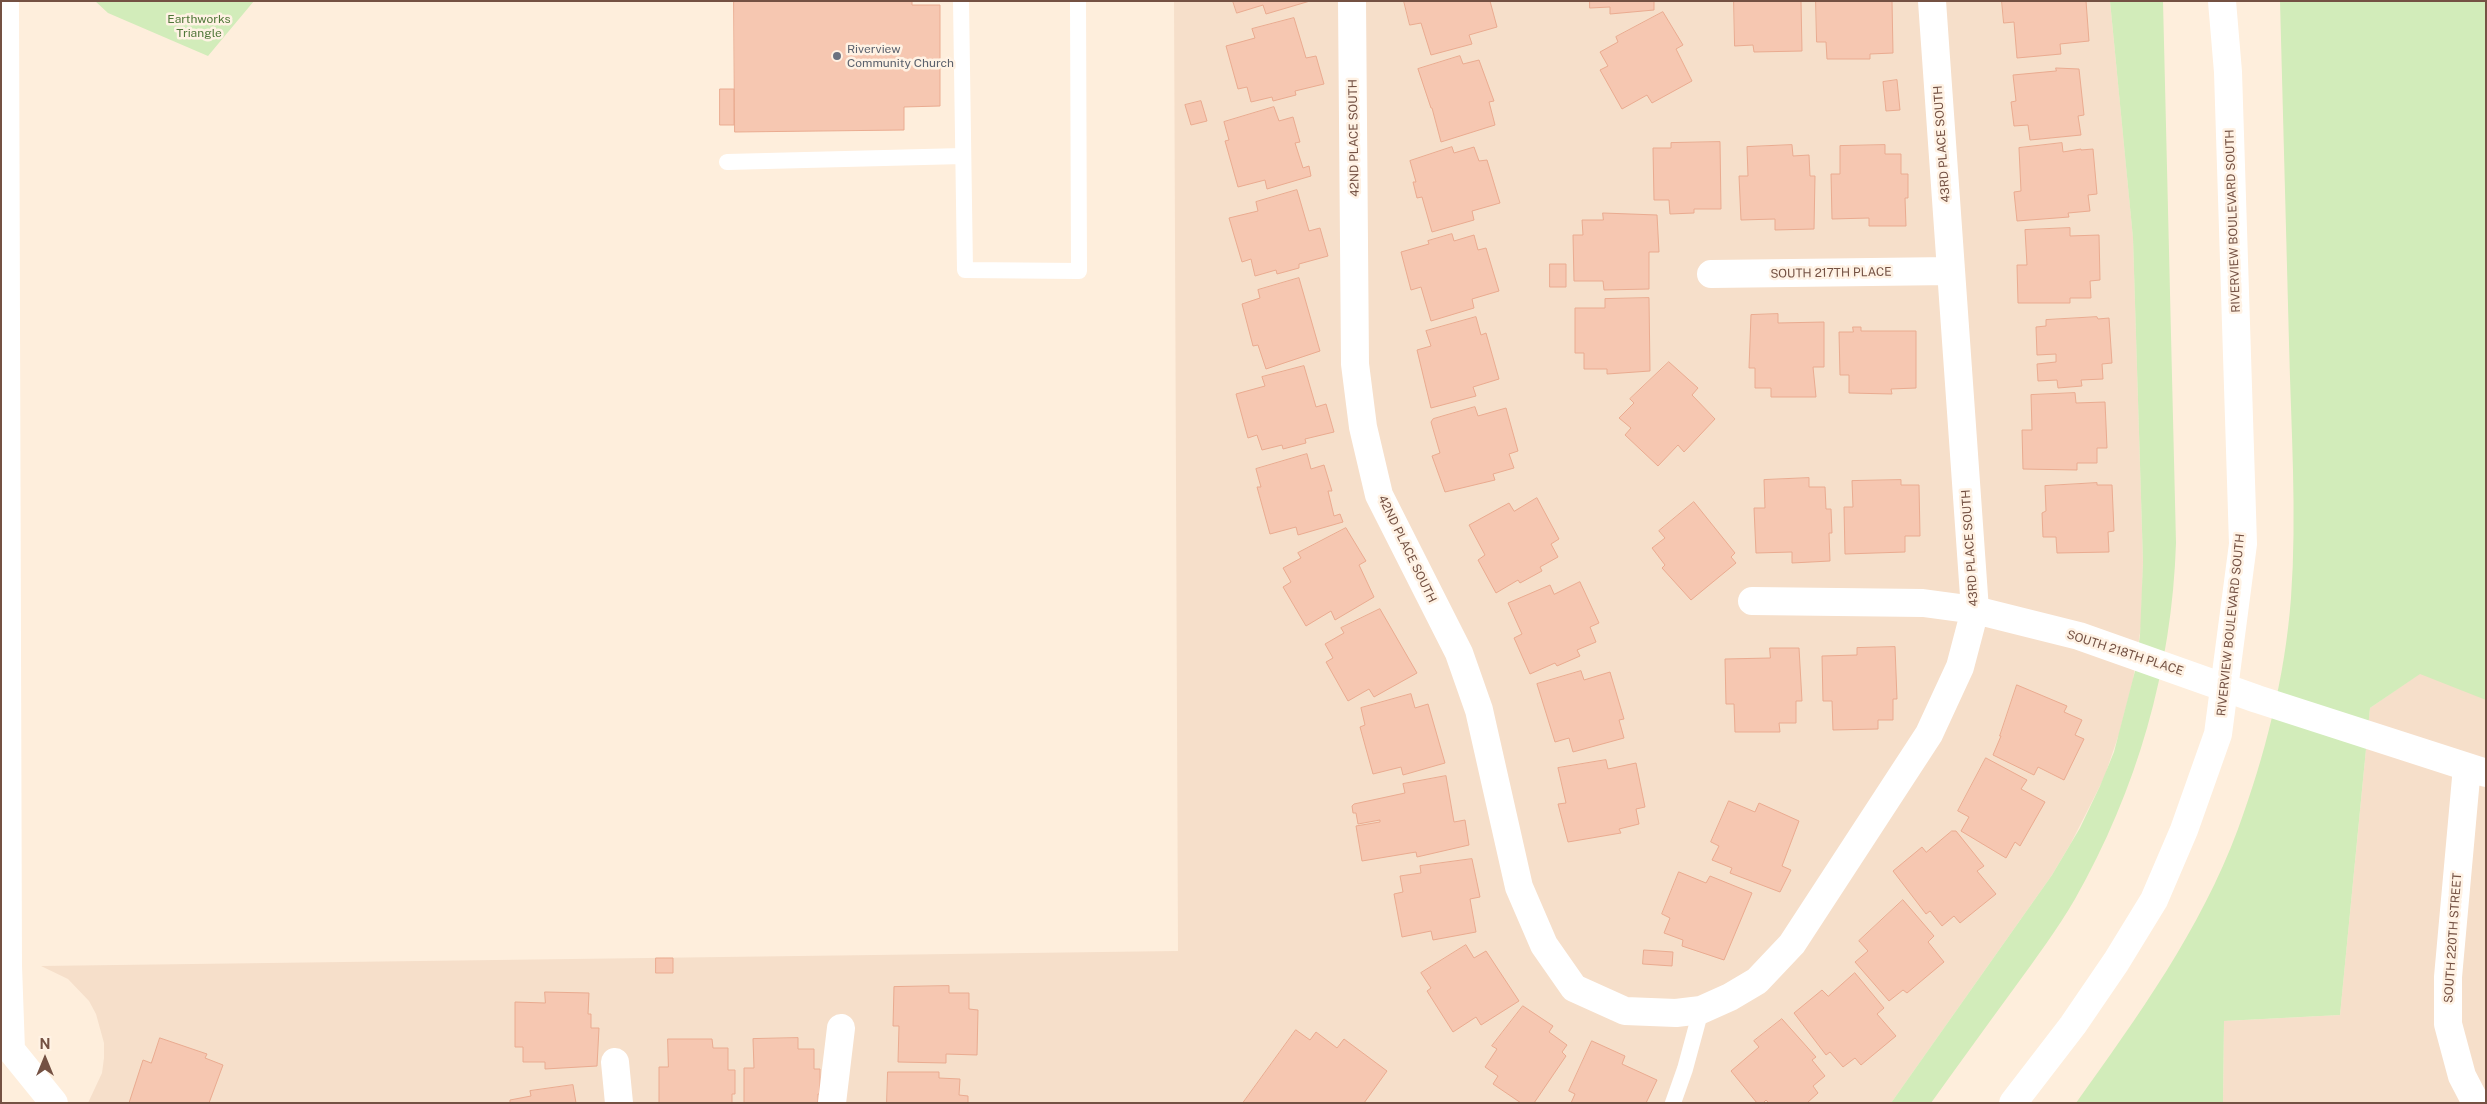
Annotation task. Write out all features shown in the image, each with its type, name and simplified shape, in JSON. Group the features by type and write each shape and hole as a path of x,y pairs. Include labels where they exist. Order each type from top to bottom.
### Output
{"street":[{"path":"5,1 4,410 8,966 6,1050 54,1103"},
{"name":"42ND PLACE SOUTH","path":"1352,1 1355,364 1363,427 1380,494 1459,653 1479,710 1519,887 1544,945 1574,988 1625,1011 1652,1013"},
{"name":"43RD PLACE SOUTH","path":"1652,1013 1701,1010 1730,997 1757,980 1792,944 1929,734 1960,667 1975,610 1932,1"},
{"name":"RIVERVIEW BOULEVARD SOUTH","path":"2013,1103 2073,1025 2116,962 2154,900 2184,830 2218,734 2243,544 2228,72 2222,1"},
{"name":"SOUTH 217TH PLACE","path":"1711,274 1951,271"},
{"name":"SOUTH 218TH PLACE","path":"1752,602 1923,603 1975,610 2079,636 2225,688 2477,770"},
{"name":"SOUTH 220TH STREET","path":"2476,1103 2462,1076 2448,1024 2448,977 2477,770"},
{"path":"832,1103 841,1028"},
{"path":"615,1062 619,1103"}],"lane":[{"path":"962,1 965,270 1080,271 1078,1"},
{"path":"727,162 963,156"},
{"path":"1674,1103 1701,1010"}],"shaded area":[{"path":"1174,1 2110,1 2133,237 2143,562 2141,626 2133,680 2119,734 2104,778 2071,843 2052,875 1891,1103 88,1103 102,1073 104,1058 104,1043 96,1014 89,1001 68,979 41,966 1178,951"},
{"path":"2486,1 2486,1103 2223,1103 2224,1021 2340,1015 2370,708 2442,658"}],"green space":[{"name":"Earthworks Triangle","path":"95,1 254,1 208,56 108,13"},
{"path":"2110,1 2163,1 2176,543 2173,590 2159,682 2133,772 2116,815 2097,858 2061,922 1931,1103 1891,1103 2052,875 2080,828 2114,752 2135,671 2140,635 2143,562 2133,238"},
{"path":"2280,1 2486,1 2486,700 2420,674 2370,708 2340,1015 2224,1021 2223,1103 2076,1103 2166,972 2205,903 2223,866 2248,801 2265,745 2279,687 2288,628 2293,566 2293,471"}],"building":[{"name":"Riverview Community Church","path":"734,1 912,1 912,5 940,5 940,106 904,107 904,130 735,132"},
{"path":"1233,1 1310,1 1266,14 1263,5 1237,13"},
{"path":"1404,1 1490,1 1497,27 1469,35 1472,44 1431,55 1421,23 1410,25"},
{"path":"1590,1 1654,1 1654,10 1610,14 1610,7 1590,8"},
{"path":"1734,1 1801,1 1802,51 1754,52 1753,45 1735,46"},
{"path":"1816,1 1892,1 1893,53 1870,54 1870,59 1827,59 1826,42 1817,42"},
{"path":"2002,1 2086,1 2089,41 2060,44 2061,54 2017,58 2014,22 2004,23"},
{"path":"1663,12 1683,45 1676,49 1692,81 1652,103 1647,95 1622,109 1600,70 1608,66 1600,52 1618,42 1616,37"},
{"path":"1294,18 1306,58 1316,56 1324,84 1295,91 1296,95 1273,101 1272,97 1251,102 1247,87 1238,89 1226,46 1255,38 1252,29"},
{"path":"1460,56 1463,64 1479,60 1494,101 1489,102 1495,125 1441,142 1432,108 1418,69"},
{"path":"2056,68 2079,69 2084,115 2078,116 2081,135 2030,140 2028,125 2014,126 2011,102 2016,101 2013,75 2056,71"},
{"path":"1897,80 1900,110 1886,111 1883,82"},
{"path":"720,89 734,89 734,125 720,125"},
{"path":"1201,101 1207,121 1191,125 1185,105"},
{"path":"1274,107 1279,121 1293,117 1300,142 1295,143 1303,168 1309,166 1311,176 1267,189 1265,180 1238,187 1225,141 1229,140 1224,122"},
{"path":"1720,142 1721,209 1694,209 1694,213 1670,214 1669,200 1654,200 1653,148 1671,148 1671,143"},
{"path":"2062,143 2063,152 2093,149 2097,194 2088,195 2090,211 2068,213 2069,217 2017,221 2014,192 2021,191 2019,148"},
{"path":"1792,145 1793,156 1809,155 1810,176 1815,176 1814,229 1775,230 1775,219 1741,220 1739,176 1748,176 1747,147"},
{"path":"1885,145 1885,154 1901,154 1901,174 1908,174 1908,198 1905,198 1906,226 1869,226 1869,218 1832,219 1831,174 1840,174 1840,146"},
{"path":"1452,147 1454,153 1474,147 1479,161 1487,160 1500,203 1472,211 1474,220 1432,232 1422,197 1417,198 1413,182 1416,182 1410,161"},
{"path":"1297,190 1309,231 1320,228 1328,256 1299,264 1299,268 1277,274 1276,270 1255,276 1251,259 1242,262 1229,218 1258,211 1256,202"},
{"path":"1603,213 1657,215 1659,252 1649,252 1649,289 1604,290 1603,281 1574,281 1573,235 1583,235 1582,220 1603,220"},
{"path":"2070,228 2070,236 2099,235 2100,280 2090,281 2091,298 2070,298 2070,303 2018,303 2017,265 2027,265 2025,230"},
{"path":"1452,234 1454,241 1474,235 1478,250 1486,248 1499,291 1472,299 1474,308 1431,321 1421,287 1411,290 1401,252 1429,244 1428,241"},
{"path":"1550,264 1566,264 1566,287 1550,287"},
{"path":"1299,278 1320,351 1266,369 1258,345 1253,346 1242,304 1260,298 1258,290"},
{"path":"1649,298 1650,371 1607,374 1607,369 1584,369 1584,353 1575,353 1575,308 1605,308 1605,299"},
{"path":"1778,314 1778,323 1824,322 1824,367 1813,367 1816,397 1771,397 1771,388 1755,388 1755,368 1749,368 1751,315"},
{"path":"1476,317 1481,335 1486,333 1499,379 1473,387 1476,396 1431,408 1417,350 1431,346 1426,331"},
{"path":"2097,317 2098,319 2109,318 2112,363 2102,364 2103,379 2081,380 2082,386 2058,388 2057,380 2038,381 2037,364 2056,362 2056,354 2037,355 2036,327 2046,326 2046,320"},
{"path":"1853,327 1861,327 1861,331 1916,331 1916,388 1891,389 1892,394 1849,393 1849,375 1840,375 1839,332 1853,332"},
{"path":"1669,362 1698,388 1692,395 1715,419 1684,452 1678,445 1658,466 1625,435 1631,428 1619,418 1634,403 1630,399"},
{"path":"1304,366 1316,407 1326,404 1334,432 1305,439 1306,443 1283,449 1282,445 1262,450 1257,435 1248,438 1236,394 1265,386 1262,377"},
{"path":"2075,393 2076,403 2105,402 2107,448 2097,448 2097,463 2077,463 2077,470 2023,469 2022,430 2032,430 2031,395"},
{"path":"1475,407 1478,416 1506,408 1518,451 1509,454 1514,468 1493,474 1495,480 1445,492 1432,456 1440,453 1431,422 1433,419"},
{"path":"1307,454 1311,469 1324,465 1332,491 1328,491 1334,516 1340,514 1343,522 1298,535 1296,527 1270,534 1257,487 1261,487 1256,469"},
{"path":"1809,478 1809,487 1825,487 1826,509 1831,509 1832,533 1829,533 1830,561 1792,563 1792,552 1756,553 1754,508 1765,508 1764,480"},
{"path":"1901,480 1901,485 1919,485 1920,536 1905,536 1905,552 1845,554 1844,507 1853,507 1852,481"},
{"path":"2097,483 2097,485 2112,485 2114,531 2108,532 2109,552 2057,553 2056,537 2043,537 2042,513 2046,511 2045,486"},
{"path":"1537,498 1559,539 1551,544 1558,557 1540,567 1542,571 1520,583 1518,580 1496,593 1478,560 1485,555 1469,525 1509,503 1514,511"},
{"path":"1694,502 1735,553 1731,557 1736,563 1691,600 1662,568 1665,565 1652,548 1665,538 1659,531"},
{"path":"1346,528 1366,561 1359,565 1374,597 1335,620 1331,611 1306,626 1283,587 1291,582 1283,568 1301,558 1298,553"},
{"path":"1580,582 1599,623 1590,627 1596,642 1577,650 1580,656 1557,666 1555,663 1530,674 1514,638 1522,634 1508,603 1550,585 1554,594"},
{"path":"1380,609 1417,673 1374,697 1369,689 1348,701 1326,662 1333,658 1325,644 1344,633 1341,628"},
{"path":"1895,647 1897,699 1893,699 1893,720 1878,720 1878,729 1833,730 1832,701 1823,701 1822,656 1857,655 1857,648"},
{"path":"1770,648 1799,648 1802,701 1796,701 1796,723 1779,723 1780,732 1735,732 1734,704 1726,704 1725,659 1770,658"},
{"path":"1581,671 1584,680 1610,672 1624,719 1619,720 1624,738 1573,752 1569,738 1555,742 1537,684"},
{"path":"2017,685 2067,706 2064,712 2082,720 2075,735 2084,739 2064,780 2038,767 2034,775 1993,755"},
{"path":"1411,694 1415,708 1428,704 1445,763 1403,775 1401,767 1373,774 1360,727 1365,725 1361,708"},
{"path":"1986,758 2027,780 2021,789 2045,802 2020,846 2015,842 2006,858 1961,831 1969,817 1958,811"},
{"path":"1606,760 1608,769 1636,763 1645,807 1636,809 1639,824 1619,829 1621,833 1568,842 1558,804 1566,803 1558,768"},
{"path":"1446,776 1454,822 1465,820 1469,845 1417,857 1416,852 1362,861 1356,826 1380,822 1380,820 1358,824 1356,813 1353,813 1352,806 1405,793 1403,784"},
{"path":"1729,801 1755,812 1759,803 1799,821 1782,866 1791,870 1780,892 1730,873 1732,868 1712,860 1719,846 1711,842"},
{"path":"1952,831 1956,831 1984,866 1977,871 1996,894 1960,923 1954,916 1942,926 1930,911 1926,914 1893,871 1922,847 1926,852"},
{"path":"1472,859 1480,897 1470,899 1476,932 1433,940 1431,931 1402,937 1394,894 1403,892 1400,876 1421,873 1420,866"},
{"path":"1679,872 1706,883 1710,876 1752,893 1724,960 1682,946 1683,940 1664,933 1670,918 1662,914"},
{"path":"1903,900 1934,936 1928,942 1944,962 1907,993 1903,990 1889,1001 1855,962 1868,951 1859,941"},
{"path":"1466,945 1474,958 1486,951 1519,1001 1481,1025 1476,1017 1453,1032 1427,991 1431,988 1421,973"},
{"path":"1644,950 1673,952 1672,966 1643,964"},
{"path":"656,958 673,958 673,973 656,973"},
{"path":"1855,973 1884,1008 1877,1014 1896,1036 1861,1065 1855,1058 1843,1067 1830,1052 1826,1055 1794,1013 1822,990 1828,996"},
{"path":"949,986 949,993 969,993 969,1009 978,1010 977,1055 946,1054 946,1063 898,1062 899,1026 893,1026 894,987"},
{"path":"545,992 589,993 588,1014 591,1014 591,1028 599,1028 597,1066 545,1069 545,1062 523,1062 523,1047 515,1047 515,1002 545,1003"},
{"path":"1523,1006 1553,1026 1549,1032 1567,1045 1562,1052 1566,1056 1534,1103 1521,1103 1493,1084 1498,1076 1485,1067 1497,1049 1492,1046"},
{"path":"1782,1019 1816,1057 1812,1060 1825,1076 1813,1086 1818,1093 1807,1103 1769,1103 1766,1100 1763,1103 1757,1103 1731,1071 1759,1047 1754,1041"},
{"path":"1296,1030 1310,1040 1316,1032 1337,1048 1344,1039 1387,1071 1364,1103 1243,1103"},
{"path":"160,1038 207,1054 205,1058 223,1065 209,1103 129,1103 143,1060 151,1063"},
{"path":"798,1038 798,1049 814,1049 814,1069 820,1069 818,1103 744,1103 744,1068 754,1068 753,1039"},
{"path":"668,1039 712,1039 713,1048 728,1048 728,1070 735,1070 735,1094 732,1094 732,1103 659,1103 659,1067 668,1067"},
{"path":"1592,1041 1625,1056 1622,1064 1657,1080 1646,1103 1571,1103 1575,1094 1569,1091"},
{"path":"888,1072 939,1072 939,1078 960,1079 959,1095 968,1096 968,1103 887,1103"},
{"path":"573,1085 576,1103 510,1103 510,1100 531,1096 530,1091"}],"place":[{"name":"Riverview Community Church","path":"837,56"}]}
